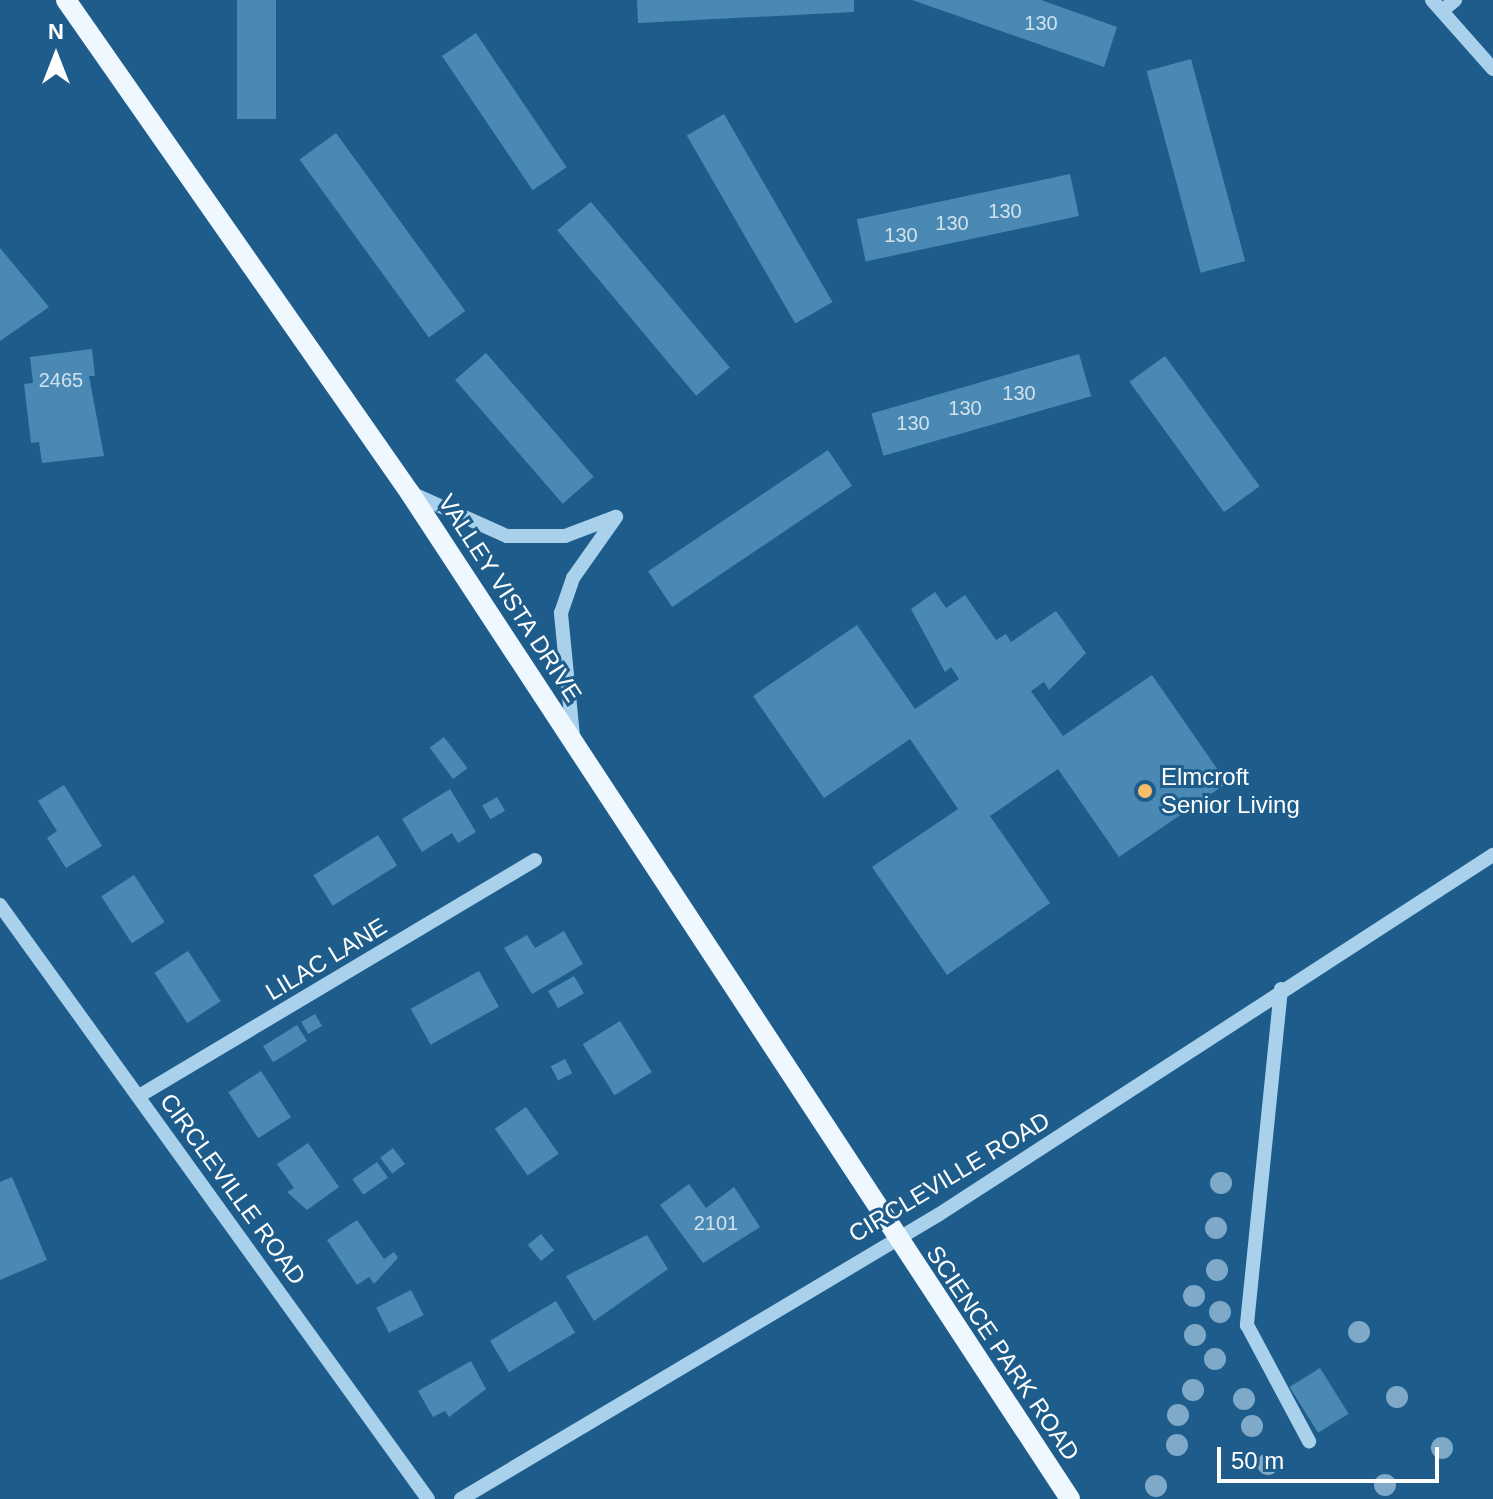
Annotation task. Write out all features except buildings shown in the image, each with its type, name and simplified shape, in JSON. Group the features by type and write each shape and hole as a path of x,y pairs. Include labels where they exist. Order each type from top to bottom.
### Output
{"main road":[{"name":"VALLEY VISTA DRIVE","path":"66,0 410,493 875,1198 893,1237"},
{"name":"SCIENCE PARK ROAD","path":"893,1237 1070,1499"}],"street":[{"path":"1455,0 1437,6 1493,69"},
{"path":"410,493 507,536 565,536 616,517 573,578 561,613 563,683 575,744"},
{"name":"CIRCLEVILLE ROAD","path":"461,1499 893,1237 938,1215 1281,989 1493,855"},
{"name":"LILAC LANE","path":"139,1096 535,860"},
{"name":"CIRCLEVILLE ROAD","path":"0,905 428,1499"},
{"path":"1281,989 1247,1325 1309,1441"}],"place":[{"name":"Elmcroft Senior Living","path":"1145,791"}]}
